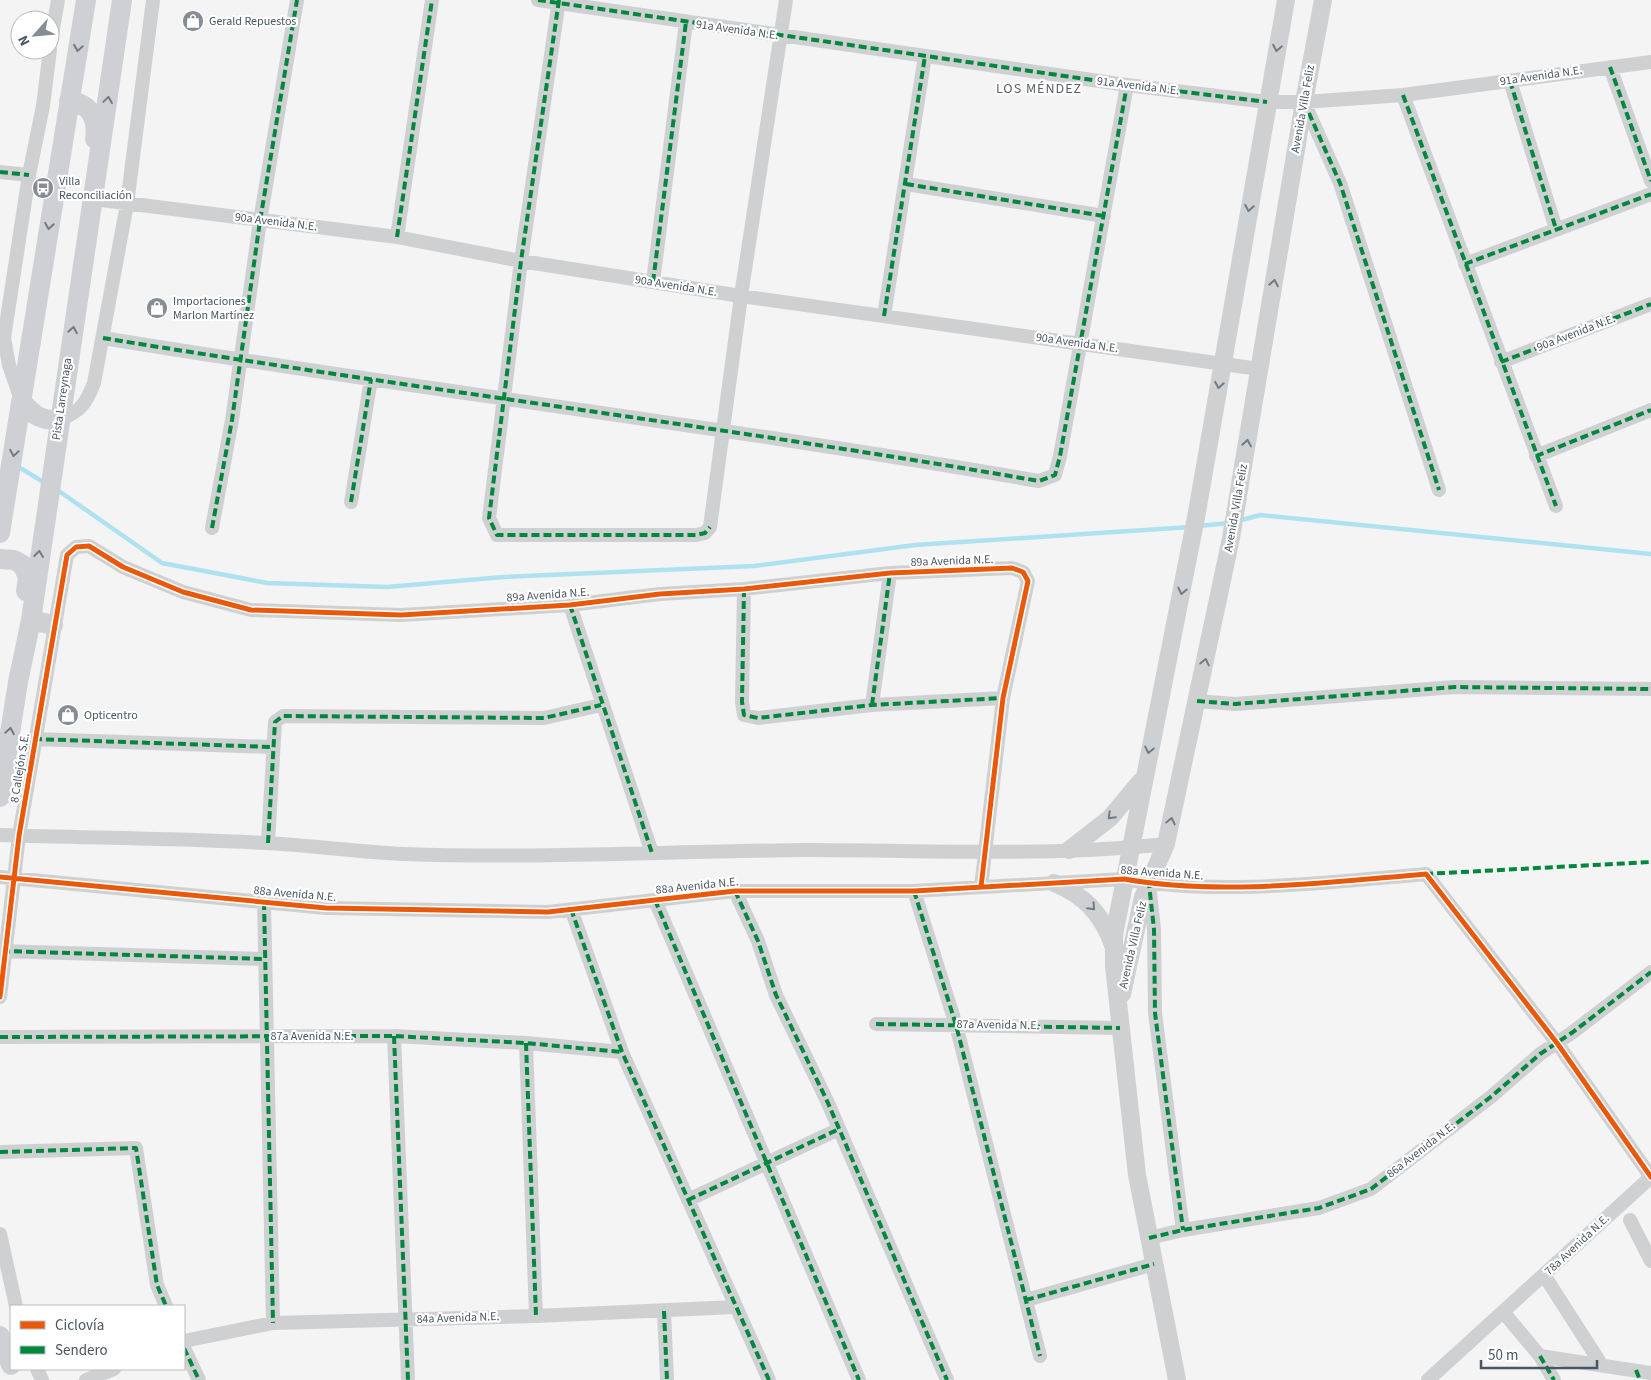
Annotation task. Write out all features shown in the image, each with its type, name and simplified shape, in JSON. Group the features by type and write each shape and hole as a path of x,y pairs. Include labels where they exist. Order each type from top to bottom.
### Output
{"main road":[{"path":"0,533 86,0"},
{"name":"Pista Larreynaga","path":"0,797 18,682 31,620 122,0"},
{"path":"69,101 81,103 93,115 96,130 83,229 84,252"},
{"path":"21,412 30,412 39,418 59,420"},
{"path":"0,559 14,560 23,565 28,578 15,667 18,682"},
{"path":"31,620 54,625"},
{"path":"0,1336 10,1362"}],"street":[{"path":"59,420 74,414 87,401 94,383 127,204 153,0"},
{"path":"212,528 240,361 260,220 298,0"},
{"path":"397,237 432,0"},
{"name":"91a Avenida N.E.","path":"538,0 1127,85 1267,102 1304,102 1403,95 1651,62"},
{"path":"559,2 521,260 489,518 497,536 696,536 705,533 710,527 741,296 786,0"},
{"name":"Avenida Villa Feliz","path":"1177,1380 1137,1175 1120,1028 1113,946 1143,779 1197,512 1286,0"},
{"name":"Avenida Villa Feliz","path":"1119,1010 1143,897 1166,844 1231,538 1304,102 1323,0"},
{"path":"653,282 686,22"},
{"path":"884,316 925,56"},
{"path":"21,412 8,365 4,338 29,176 43,106 49,60"},
{"path":"1610,67 1651,181"},
{"path":"1510,80 1556,229"},
{"path":"103,338 240,361 724,430 1039,481 1047,480 1055,475 1081,344 1127,85"},
{"path":"1403,95 1556,506"},
{"path":"1304,102 1340,183 1439,490"},
{"path":"0,172 29,176"},
{"path":"906,184 1104,216"},
{"path":"1465,264 1651,194"},
{"name":"90a Avenida N.E.","path":"93,199 397,237 521,260 741,296 1259,369"},
{"name":"90a Avenida N.E.","path":"1501,362 1651,304"},
{"path":"351,502 371,379"},
{"path":"1536,456 1651,410"},
{"name":"89a Avenida N.E.","path":"76,547 89,546 123,567 184,592 251,610 402,615 570,604 660,594 744,589 890,573 1012,568 1023,572 1028,581 1003,698"},
{"name":"8 Callejón S.E.","path":"0,997 7,878 19,836 34,739 67,555 76,547"},
{"path":"872,705 890,573"},
{"path":"744,589 742,702 744,715 758,718 872,705 1003,698 981,887"},
{"path":"570,604 601,705 652,853"},
{"path":"1196,701 1234,704 1455,688 1651,689"},
{"path":"268,843 275,722 283,716 544,718 601,705"},
{"path":"34,739 273,747"},
{"path":"1069,850 1110,818 1143,779"},
{"name":"88a Avenida N.E.","path":"0,835 268,843 402,854 590,857 652,853 811,850 986,853 1130,848 1166,844"},
{"name":"88a Avenida N.E.","path":"7,878 326,908 548,912 735,891 914,891 1124,879 1149,884 1230,886 1332,882 1426,874 1557,1043"},
{"path":"1054,883 1086,900 1098,914 1107,929 1113,946"},
{"path":"1149,884 1154,929 1155,1013 1183,1230"},
{"path":"735,891 758,942 776,995 839,1128 947,1380"},
{"path":"914,891 956,1025 1040,1356"},
{"path":"655,900 859,1380"},
{"path":"264,902 265,1036 270,1143 273,1323"},
{"path":"572,909 622,1052 769,1380"},
{"path":"2,952 264,959"},
{"name":"86a Avenida N.E.","path":"1149,1238 1183,1230 1319,1208 1371,1189 1492,1096 1540,1054 1651,972"},
{"name":"87a Avenida N.E.","path":"876,1024 1120,1028"},
{"name":"87a Avenida N.E.","path":"0,1036 394,1036 526,1043 622,1052"},
{"path":"394,1036 408,1380"},
{"path":"526,1043 536,1316"},
{"path":"1557,1043 1651,1177"},
{"path":"688,1200 839,1128"},
{"path":"0,1152 136,1148 157,1285 166,1305"},
{"name":"78a Avenida N.E.","path":"1428,1380 1504,1313 1651,1177"},
{"path":"1630,1220 1651,1261"},
{"path":"0,1234 16,1305"},
{"path":"1026,1300 1154,1264"},
{"path":"1544,1275 1601,1364"},
{"name":"84a Avenida N.E.","path":"185,1341 273,1323 536,1316 735,1307"},
{"path":"664,1311 667,1380"},
{"path":"1504,1313 1540,1356 1554,1380"},
{"path":"185,1350 199,1380"},
{"path":"1540,1356 1601,1364 1638,1375 1651,1373"},
{"path":"86,1380 111,1370"}],"waterway":[{"path":"17,466 45,483"},
{"path":"56,489 162,563 267,583 387,587 503,577 754,566 915,545 1190,527"},
{"path":"1238,521 1260,515 1651,554"},
{"path":"1198,526 1230,523"}],"marked path":[{"path":"212,528 232,420 260,221 297,0"},
{"path":"397,237 432,0"},
{"path":"538,0 1127,85 1267,102"},
{"path":"559,0 521,261 489,518 497,535 696,535 705,533 710,527"},
{"path":"653,282 686,22"},
{"path":"884,316 925,56"},
{"path":"1610,67 1651,181"},
{"path":"1510,81 1556,229"},
{"path":"103,338 220,357 688,425 1039,481 1055,475 1060,456 1127,85"},
{"path":"1403,95 1556,506"},
{"path":"1304,102 1340,183 1439,490"},
{"path":"0,172 29,175"},
{"path":"906,184 1104,216"},
{"path":"1465,264 1651,194"},
{"path":"1501,362 1651,304"},
{"path":"351,502 371,379"},
{"path":"1536,456 1651,410"},
{"path":"872,705 890,573"},
{"path":"744,589 742,702 744,715 758,718 872,705 1003,698"},
{"path":"570,605 652,853"},
{"path":"1197,701 1235,704 1455,687 1651,689"},
{"path":"268,843 275,722 283,716 544,718 601,705"},
{"path":"34,739 273,747"},
{"path":"1425,874 1651,862"},
{"path":"1153,884 1149,884 1154,929 1155,1013 1183,1230"},
{"path":"735,891 758,941 776,995 828,1103 947,1380"},
{"path":"914,891 956,1025 1040,1356"},
{"path":"655,900 859,1380"},
{"path":"264,902 273,1323"},
{"path":"571,909 622,1052 769,1380"},
{"path":"2,951 264,959"},
{"path":"1149,1238 1183,1230 1319,1208 1371,1189 1492,1096 1540,1054 1573,1032 1651,972"},
{"path":"876,1024 1120,1028"},
{"path":"394,1036 408,1380"},
{"path":"0,1037 394,1036 526,1043 622,1052"},
{"path":"526,1043 536,1316"},
{"path":"688,1200 839,1129"},
{"path":"0,1152 136,1148 157,1285 166,1305"},
{"path":"1026,1300 1154,1264"},
{"path":"664,1311 667,1380"},
{"path":"185,1350 199,1380"},
{"path":"1540,1356 1554,1380"},
{"path":"1636,1370 1640,1380"}],"cycle path":[{"path":"0,997 19,836 67,555 76,547 89,546 123,567 183,592 251,610 401,615 570,605 660,594 744,589 890,573 1012,568 1023,572 1028,581 1003,698 981,887"},
{"path":"0,877 326,908 548,912 735,891 914,891 1124,879 1198,887 1236,887 1313,884 1426,874 1557,1043 1651,1177"}],"place":[{"name":"Gerald Repuestos","path":"193,21"},
{"name":"Villa Reconciliación","path":"43,188"},
{"name":"Importaciones Marlon Martínez","path":"157,308"},
{"name":"Opticentro","path":"68,715"}],"district":[{"name":"LOS MÉNDEZ","path":"1039,89"}]}
